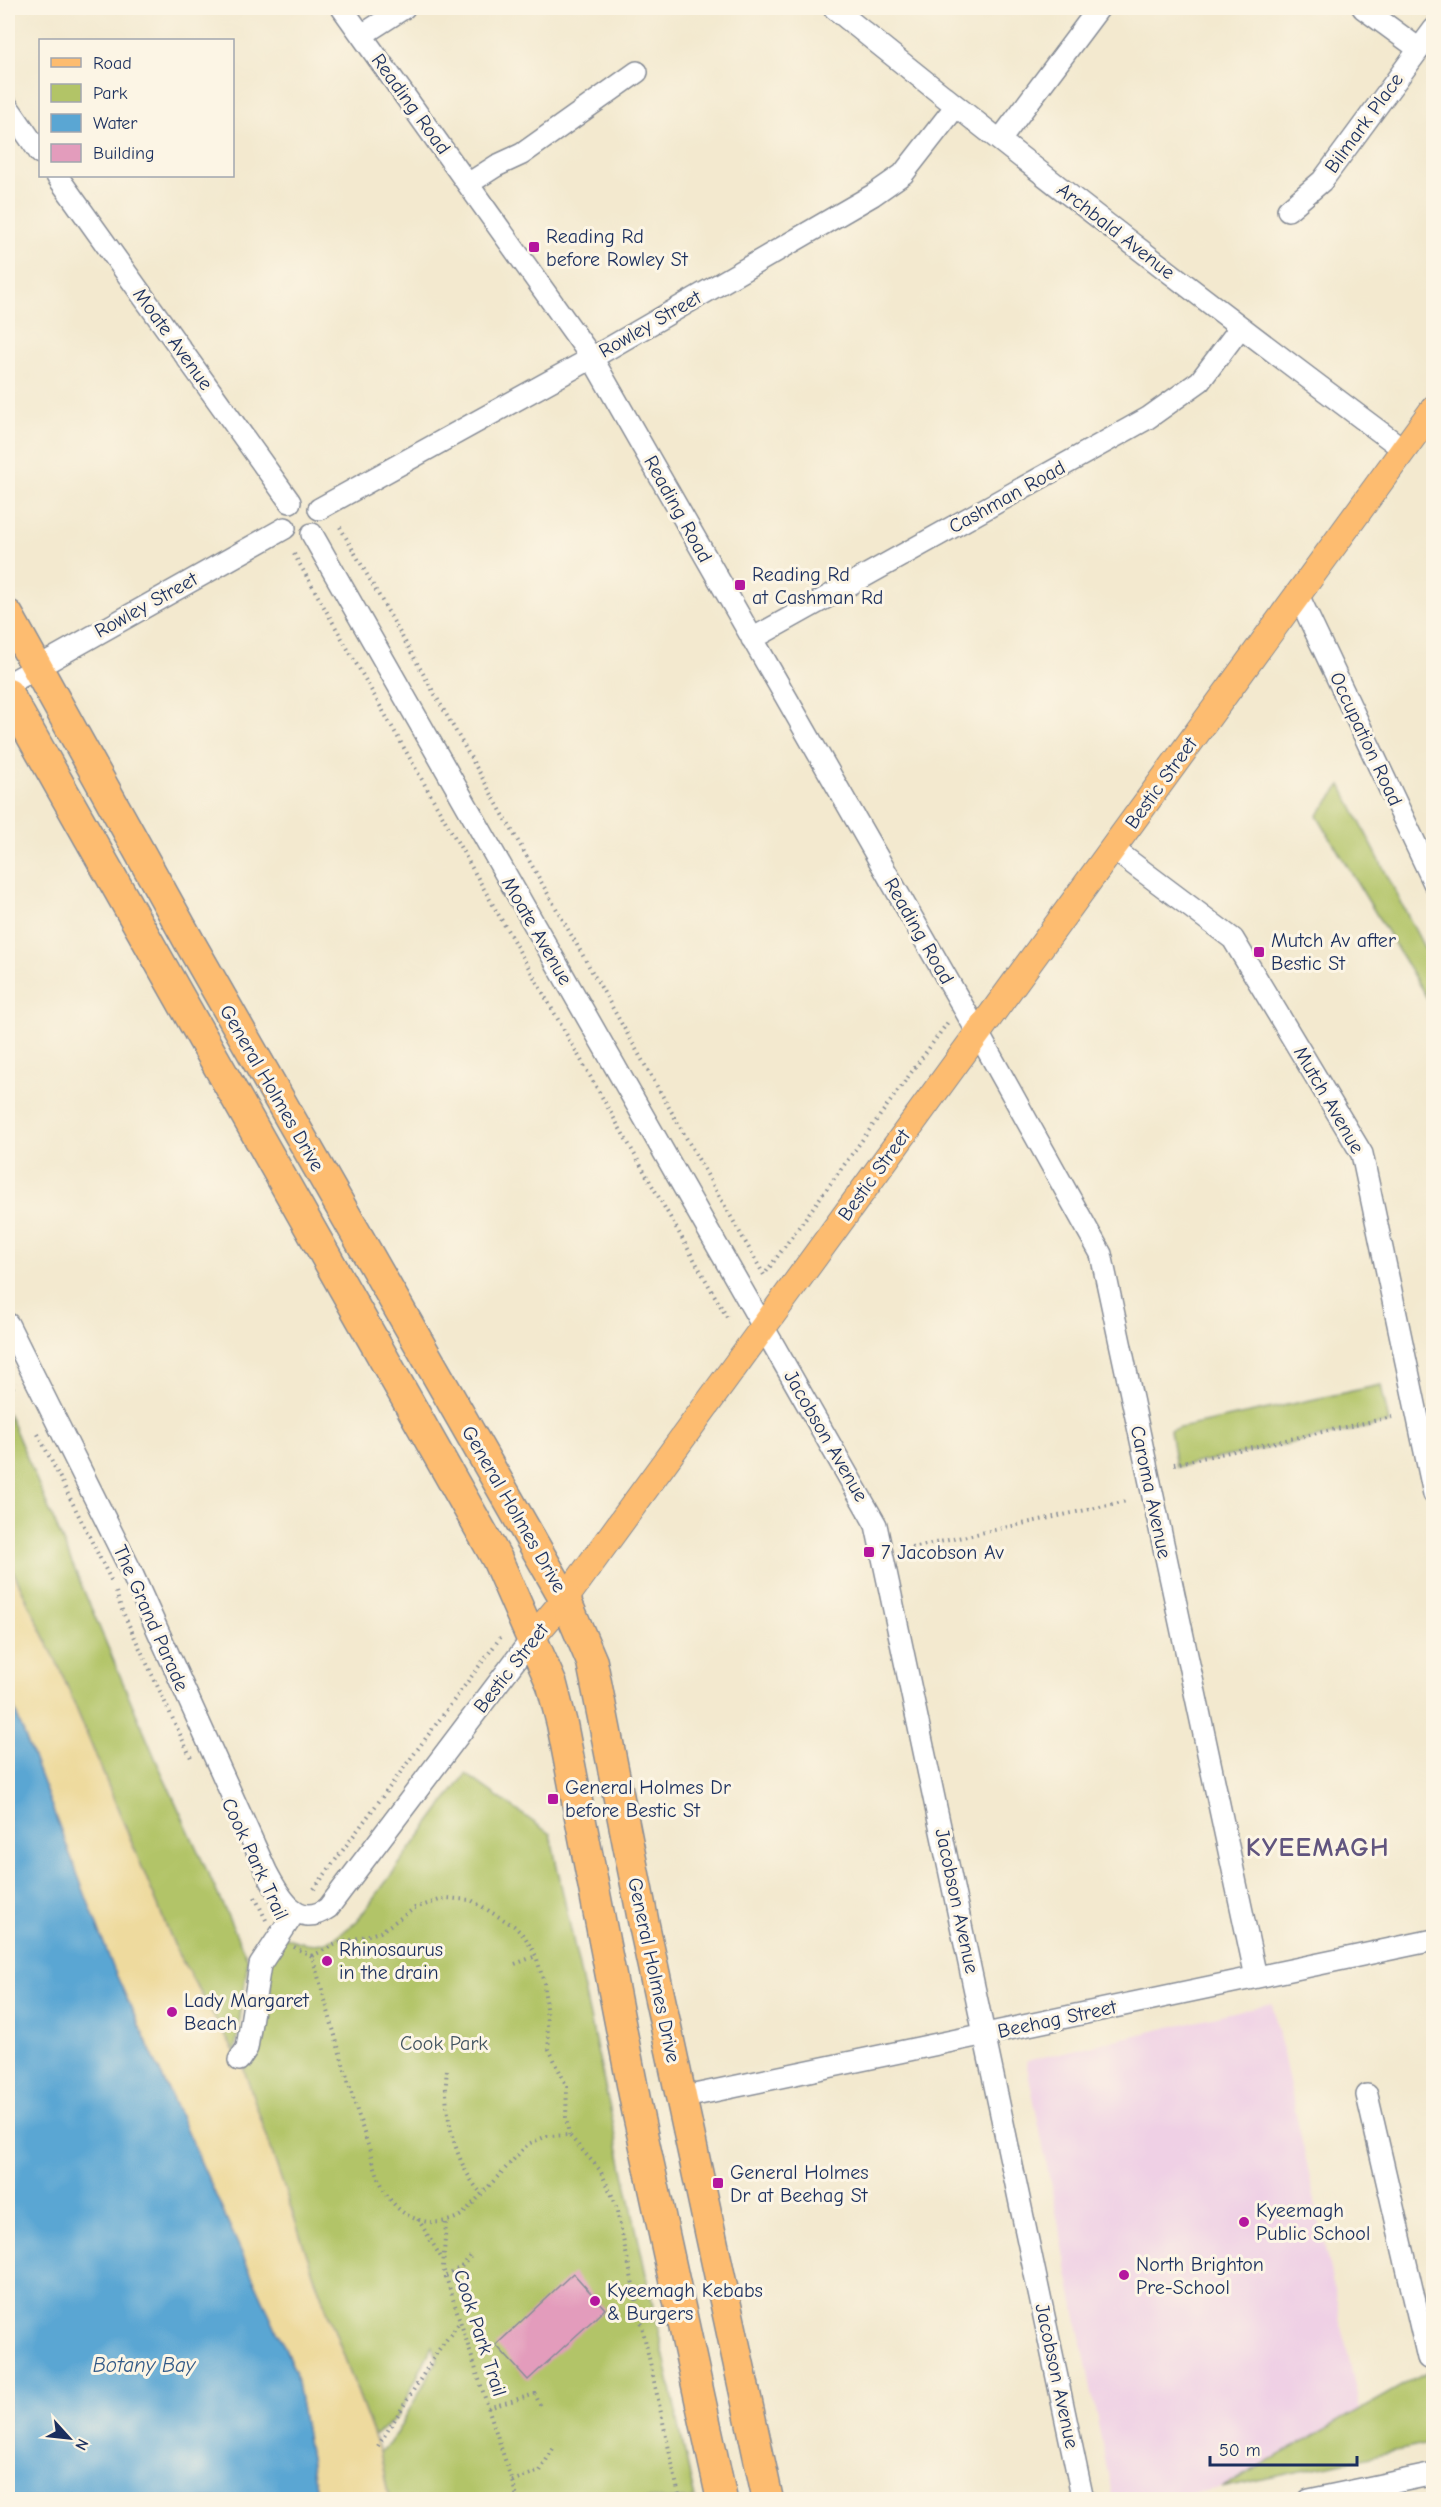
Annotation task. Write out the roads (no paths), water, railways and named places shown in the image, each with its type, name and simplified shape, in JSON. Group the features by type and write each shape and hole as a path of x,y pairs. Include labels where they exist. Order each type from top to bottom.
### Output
{"highway":[{"name":"General Holmes Drive","path":"8,615 196,953 565,1599 592,1662 680,2098 768,2499"},
{"name":"General Holmes Drive","path":"8,694 497,1559 519,1634 552,1685 562,1724 637,2110 722,2499"}],"main road":[{"name":"Bestic Street","path":"519,1634 565,1599 1434,408"}],"street":[{"name":"Reading Road","path":"342,8 592,358 978,1033"},
{"path":"362,35 404,8"},
{"name":"Archbald Avenue","path":"834,8 1240,328 1403,448"},
{"path":"1000,140 1099,8"},
{"path":"1363,8 1419,48"},
{"name":"Bilmark Place","path":"1288,210 1322,180 1434,29"},
{"path":"468,184 496,166 522,154 637,72"},
{"name":"Rowley Street","path":"319,509 592,358 873,195 903,174 956,106"},
{"path":"8,107 39,152"},
{"name":"Moate Avenue","path":"58,177 290,502"},
{"name":"Cashman Road","path":"752,639 1148,418 1200,381 1240,328"},
{"path":"303,499 319,509 319,526 312,534 300,537 285,528 283,514 290,502 303,499"},
{"name":"Rowley Street","path":"8,684 37,665 285,528"},
{"name":"Moate Avenue","path":"312,534 763,1327"},
{"name":"Occupation Road","path":"1298,595 1434,883"},
{"name":"Mutch Avenue","path":"1112,848 1233,939 1362,1154 1434,1494"},
{"name":"Caroma Avenue","path":"978,1033 1101,1254 1256,1977"},
{"name":"The Grand Parade","path":"8,1324 130,1569 266,1871 284,1902 295,1912"},
{"name":"Jacobson Avenue","path":"763,1327 869,1512 881,1541 1083,2499"},
{"name":"Bestic Street","path":"295,1912 314,1915 328,1908 519,1634"},
{"path":"239,2060 247,2048 260,1965 276,1937 295,1912"},
{"name":"Beehag Street","path":"680,2098 1434,1940"},
{"path":"1367,2095 1428,2358 1434,2355"},
{"path":"1310,2499 1361,2494 1434,2474"}],"water":[{"name":"Botany Bay","path":"8,1692 114,1970 295,2371 317,2499 8,2499"}],"place":[{"name":"Reading Rd before Rowley St","path":"534,247"},
{"name":"Reading Rd at Cashman Rd","path":"740,585"},
{"name":"Mutch Av after Bestic St","path":"1259,952"},
{"name":"7 Jacobson Av","path":"869,1552"},
{"name":"General Holmes Dr before Bestic St","path":"553,1799"},
{"name":"Rhinosaurus in the drain","path":"327,1961"},
{"name":"Lady Margaret Beach","path":"172,2012"},
{"name":"General Holmes Dr at Beehag St","path":"718,2183"},
{"name":"Kyeemagh Public School","path":"1244,2222"},
{"name":"North Brighton Pre-School","path":"1124,2275"},
{"name":"Kyeemagh Kebabs & Burgers","path":"595,2301"}],"district":[{"name":"KYEEMAGH","path":"1318,1848"}],"park label":[{"name":"Cook Park","path":"444,2043"}]}
